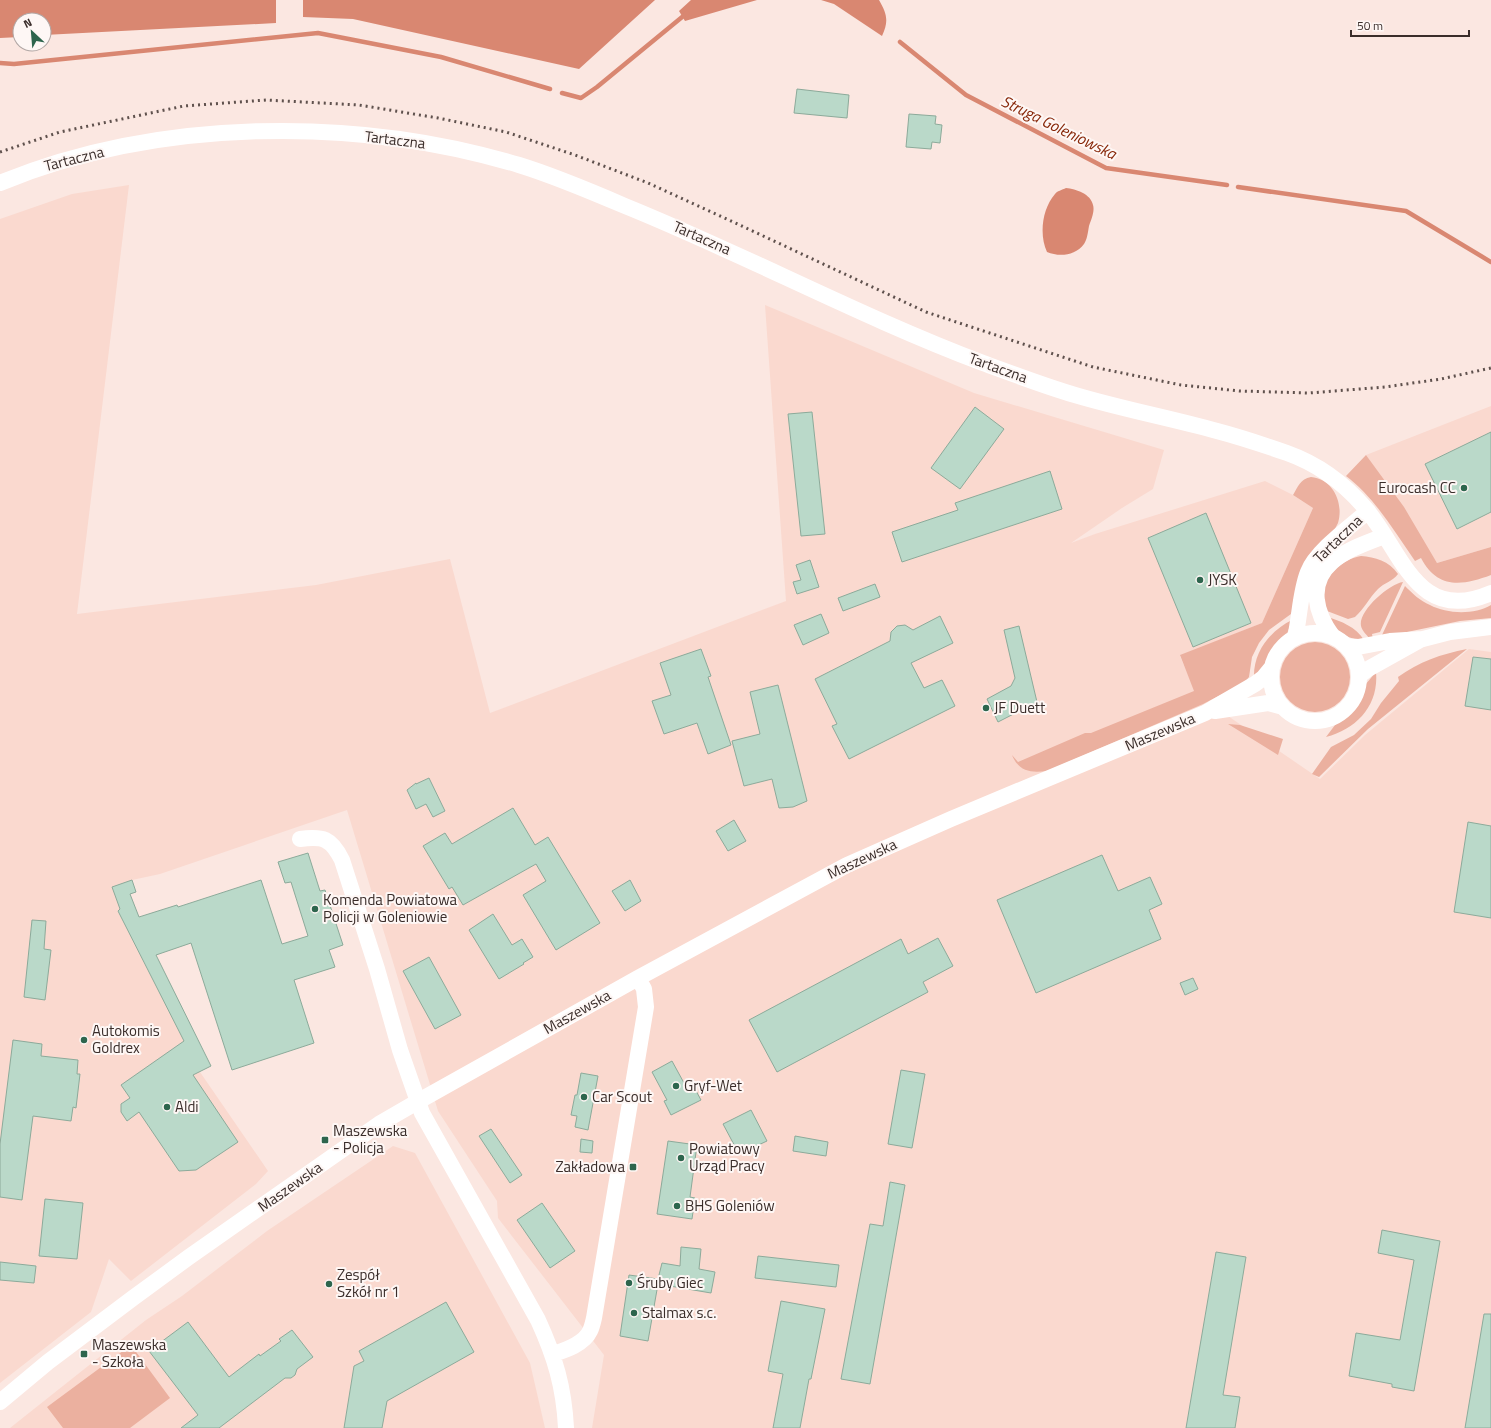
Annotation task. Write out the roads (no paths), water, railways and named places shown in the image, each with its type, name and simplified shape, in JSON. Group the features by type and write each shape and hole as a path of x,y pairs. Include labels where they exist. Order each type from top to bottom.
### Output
{"street":[{"name":"Tartaczna","path":"0,183 33,170 98,152 159,139 241,132 308,131 398,139 464,150 522,166 666,222 869,315 982,362 1074,395 1220,432 1293,456 1319,468 1337,480 1352,494 1368,511 1384,536 1344,554 1332,562 1322,574 1317,596 1318,610 1323,622 1340,641"},
{"name":"Tartaczna","path":"1295,638 1304,583 1311,564 1323,551 1368,511"},
{"path":"1384,536 1415,580 1433,595 1458,602 1469,601 1491,593"},
{"path":"1340,641 1354,657 1359,676 1358,687 1354,697 1344,709 1331,717 1321,720 1311,720 1296,716 1283,707 1273,688 1271,675 1272,667 1280,650 1287,643 1302,634 1326,634 1340,641 1358,647 1491,627"},
{"path":"1359,676 1368,669 1423,638"},
{"name":"Maszewska","path":"0,1402 54,1358 189,1257 379,1124 638,978 813,882 874,852 1205,713 1263,678 1272,667"},
{"name":"Maszewska","path":"1205,713 1268,703 1283,707"},
{"path":"300,839 317,837 328,842 336,849 342,860 377,969 400,1050 422,1113 538,1320 553,1354 562,1386 566,1428"},
{"path":"553,1354 574,1346 586,1337 591,1330 594,1318 642,1038 646,1000 644,989 638,978"}],"waterway":[{"path":"562,93 581,98 597,87 687,13"},
{"path":"0,63 14,64 318,33 441,57 550,89"},
{"name":"Struga Goleniowska","path":"900,42 966,95 1106,168 1227,185"},
{"name":"Struga Goleniowska","path":"1238,187 1406,211 1491,262"}],"railway":[{"path":"0,152 60,132 184,106 266,100 359,105 438,118 506,132 575,155 648,183 926,312 1093,367 1181,385 1240,391 1309,393 1385,387 1441,379 1491,368"}],"place":[{"name":"Eurocash CC","path":"1464,488"},
{"name":"JYSK","path":"1200,580"},
{"name":"JF Duett","path":"986,708"},
{"name":"Komenda Powiatowa Policji w Goleniowie","path":"315,909"},
{"name":"Autokomis Goldrex","path":"84,1040"},
{"name":"Gryf-Wet","path":"676,1086"},
{"name":"Car Scout","path":"584,1097"},
{"name":"Aldi","path":"167,1107"},
{"name":"Maszewska - Policja","path":"325,1140"},
{"name":"Powiatowy Urząd Pracy","path":"681,1158"},
{"name":"Zakładowa","path":"633,1167"},
{"name":"BHS Goleniów","path":"677,1206"},
{"name":"Śruby Giec","path":"629,1283"},
{"name":"Zespół Szkół nr 1","path":"329,1284"},
{"name":"Stalmax s.c.","path":"634,1313"},
{"name":"Maszewska - Szkoła","path":"84,1354"}]}
